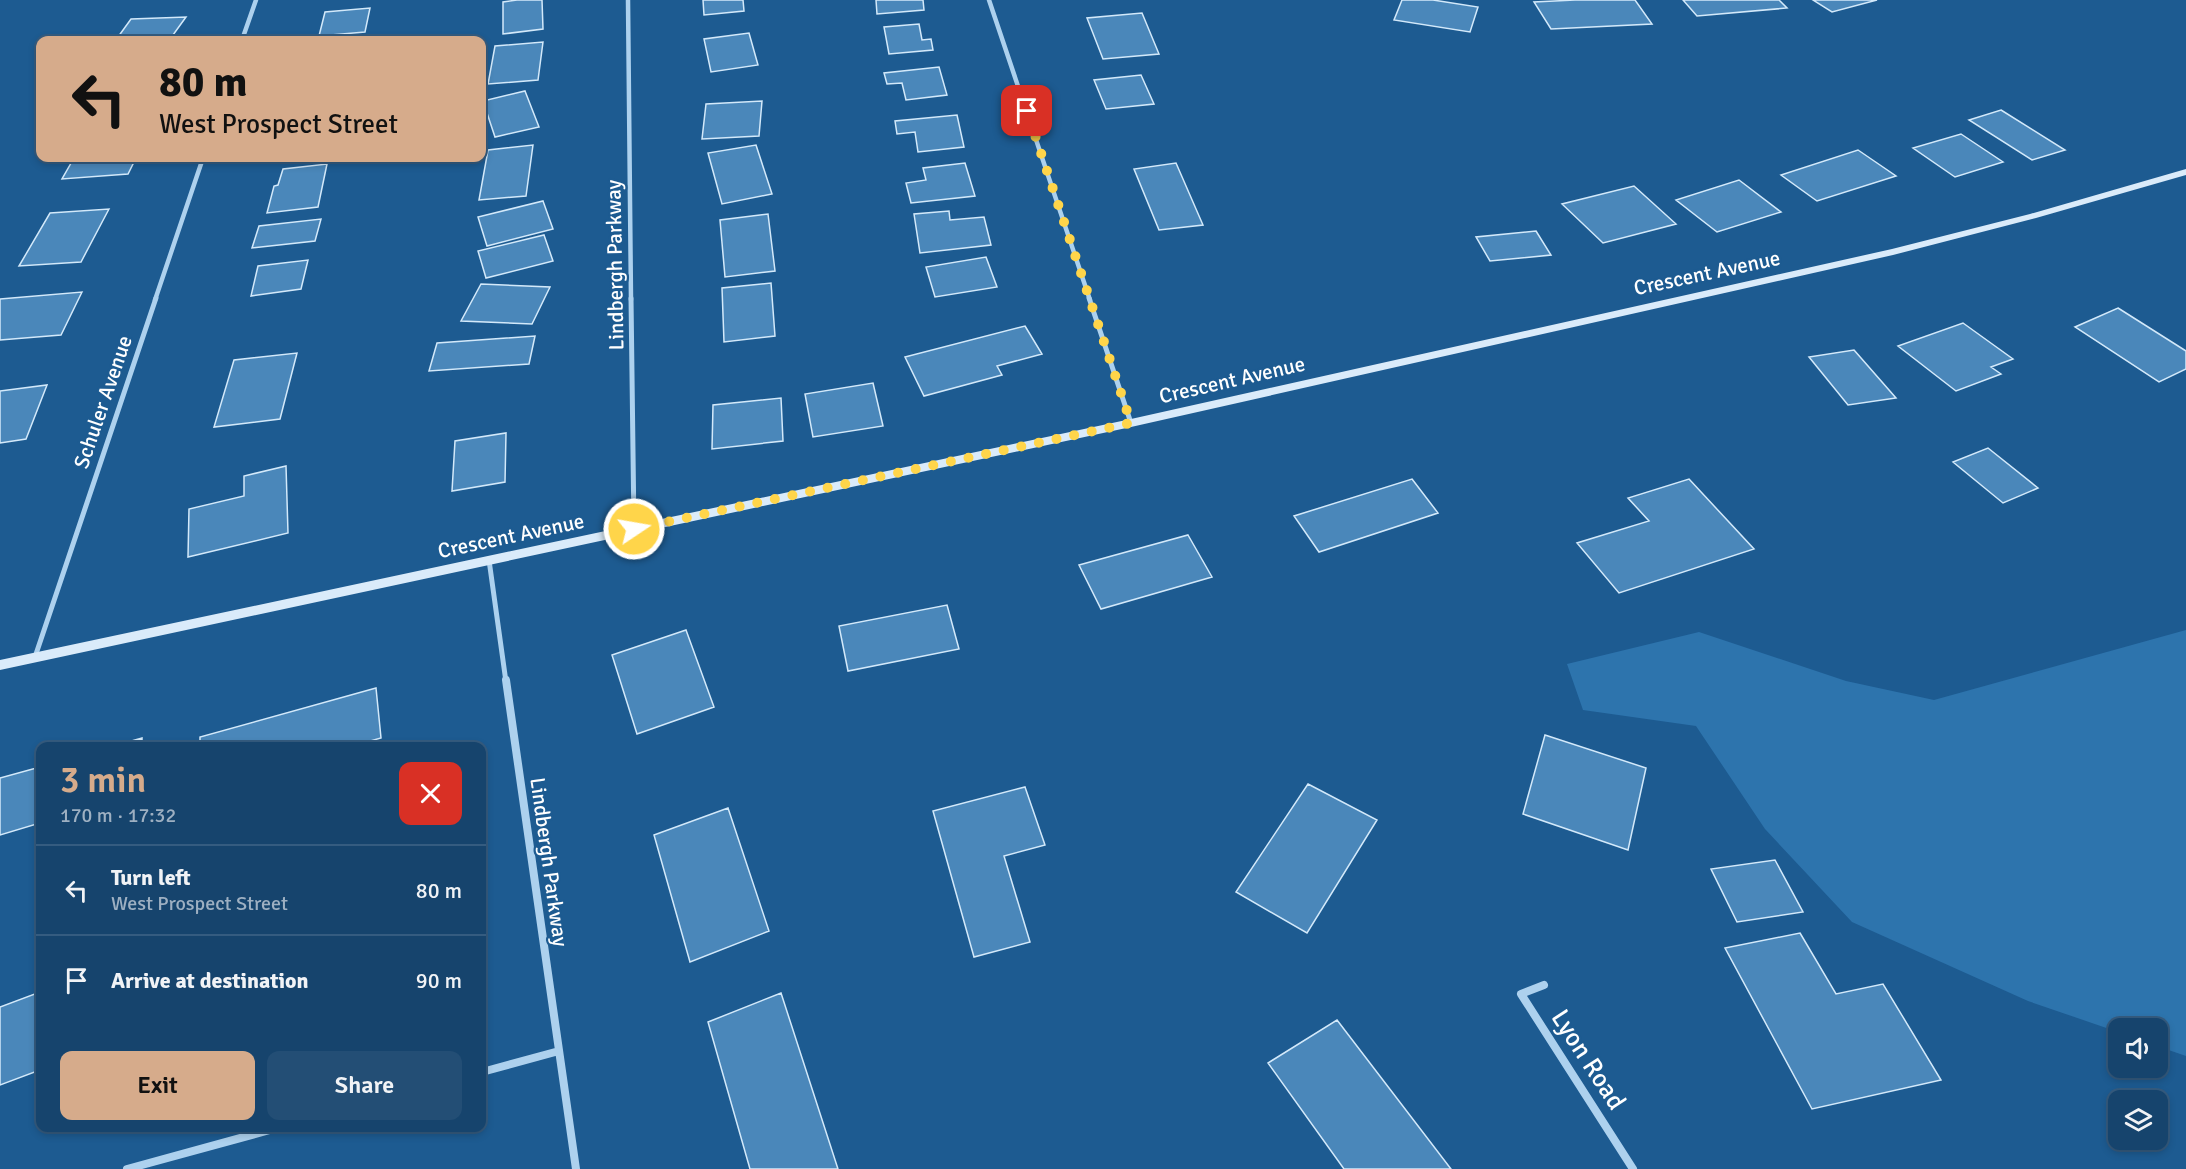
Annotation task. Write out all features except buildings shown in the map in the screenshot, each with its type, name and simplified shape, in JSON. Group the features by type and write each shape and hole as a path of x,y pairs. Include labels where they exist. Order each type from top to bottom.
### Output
{"main road":[{"name":"Crescent Avenue","path":"0,665 1131,423 1893,252 2033,216 2186,172"}],"street":[{"path":"243,36 256,0"},
{"name":"Lindbergh Parkway","path":"628,0 634,529"},
{"path":"990,0 1131,423"},
{"name":"Schuler Avenue","path":"35,658 202,162"},
{"name":"Lindbergh Parkway","path":"489,560 576,1169"},
{"name":"Lyon Road","path":"1544,985 1521,994 1633,1169"},
{"path":"486,1071 559,1051"},
{"path":"127,1169 262,1132"}],"shaded area":[{"path":"2186,630 2186,1056 2168,1050 2168,1018 2108,1018 2108,1029 2028,1001 1852,922 1765,829 1696,726 1583,710 1567,664 1699,632 1846,681 1934,700"}],"route":[{"path":"634,529 1131,423 1027,111"}]}
